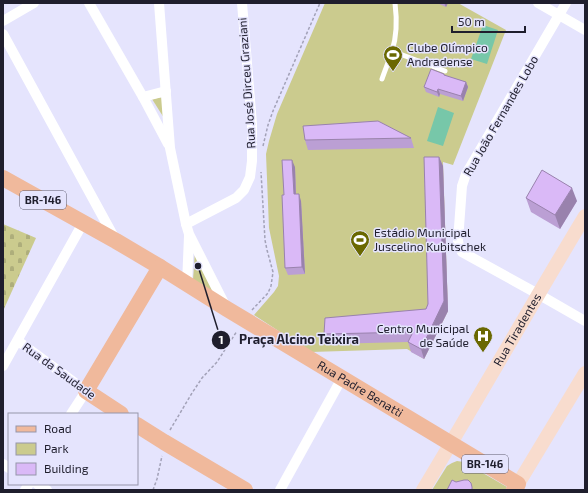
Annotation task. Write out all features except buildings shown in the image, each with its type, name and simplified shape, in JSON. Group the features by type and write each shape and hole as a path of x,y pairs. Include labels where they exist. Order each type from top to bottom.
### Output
{"main road":[{"name":"BR-146","path":"3,178 83,223"},
{"name":"Rua Tiradentes","path":"423,490 585,216"},
{"name":"Rua Padre Benatti","path":"83,223 160,267 451,444"},
{"path":"86,391 160,267"},
{"path":"520,488 585,373"},
{"name":"Rua da Saudade","path":"86,391 119,413"},
{"path":"138,426 245,490"},
{"name":"BR-146","path":"451,444 520,488"}],"street":[{"path":"3,21 34,3"},
{"path":"89,3 143,97 170,148"},
{"path":"159,3 170,148 186,224 189,234 227,309"},
{"name":"Rua José Dirceu Graziani","path":"186,224 236,198 244,190 250,177 252,161 252,124 242,3"},
{"path":"538,3 585,30"},
{"name":"Rua João Fernandes Lobo","path":"538,294 462,252 458,241 464,180 466,174 566,3"},
{"path":"3,34 116,241"},
{"path":"143,97 166,91"},
{"path":"3,366 83,223"},
{"path":"188,284 189,234"},
{"path":"538,294 585,321"},
{"name":"Rua da Saudade","path":"18,341 86,391"},
{"path":"280,490 342,378"},
{"path":"72,413 86,391"}],"lane":[{"path":"382,79 392,50 396,32 397,18 395,3"},
{"path":"392,50 445,71"}],"path":[{"path":"263,147 272,111 320,3"},
{"path":"153,490 160,469 164,442 192,392 202,378 217,362 244,319 268,293 271,286 273,272 265,240 262,173"}],"green space":[{"path":"325,3 458,3 506,30 453,165 443,162 448,311 424,359 407,349 311,352 254,315 278,286 279,276 269,228 266,154 277,114"},
{"path":"163,97 164,118 152,99"},
{"path":"3,224 36,238 3,311"},
{"path":"195,251 215,293 193,280"},
{"path":"457,461 464,462 507,487 505,490 432,490 447,466"}],"shaded area":[{"path":"483,25 498,30 487,64 471,59"},
{"path":"438,107 454,113 443,146 427,141"}],"place":[{"name":"Clube Olímpico Andradense","path":"393,72"},
{"name":"Estádio Municipal Juscelino Kubitschek","path":"360,257"},
{"name":"Praça Alcino Teixira","path":"198,266"},
{"name":"Centro Municipal de Saúde","path":"483,353"}]}
